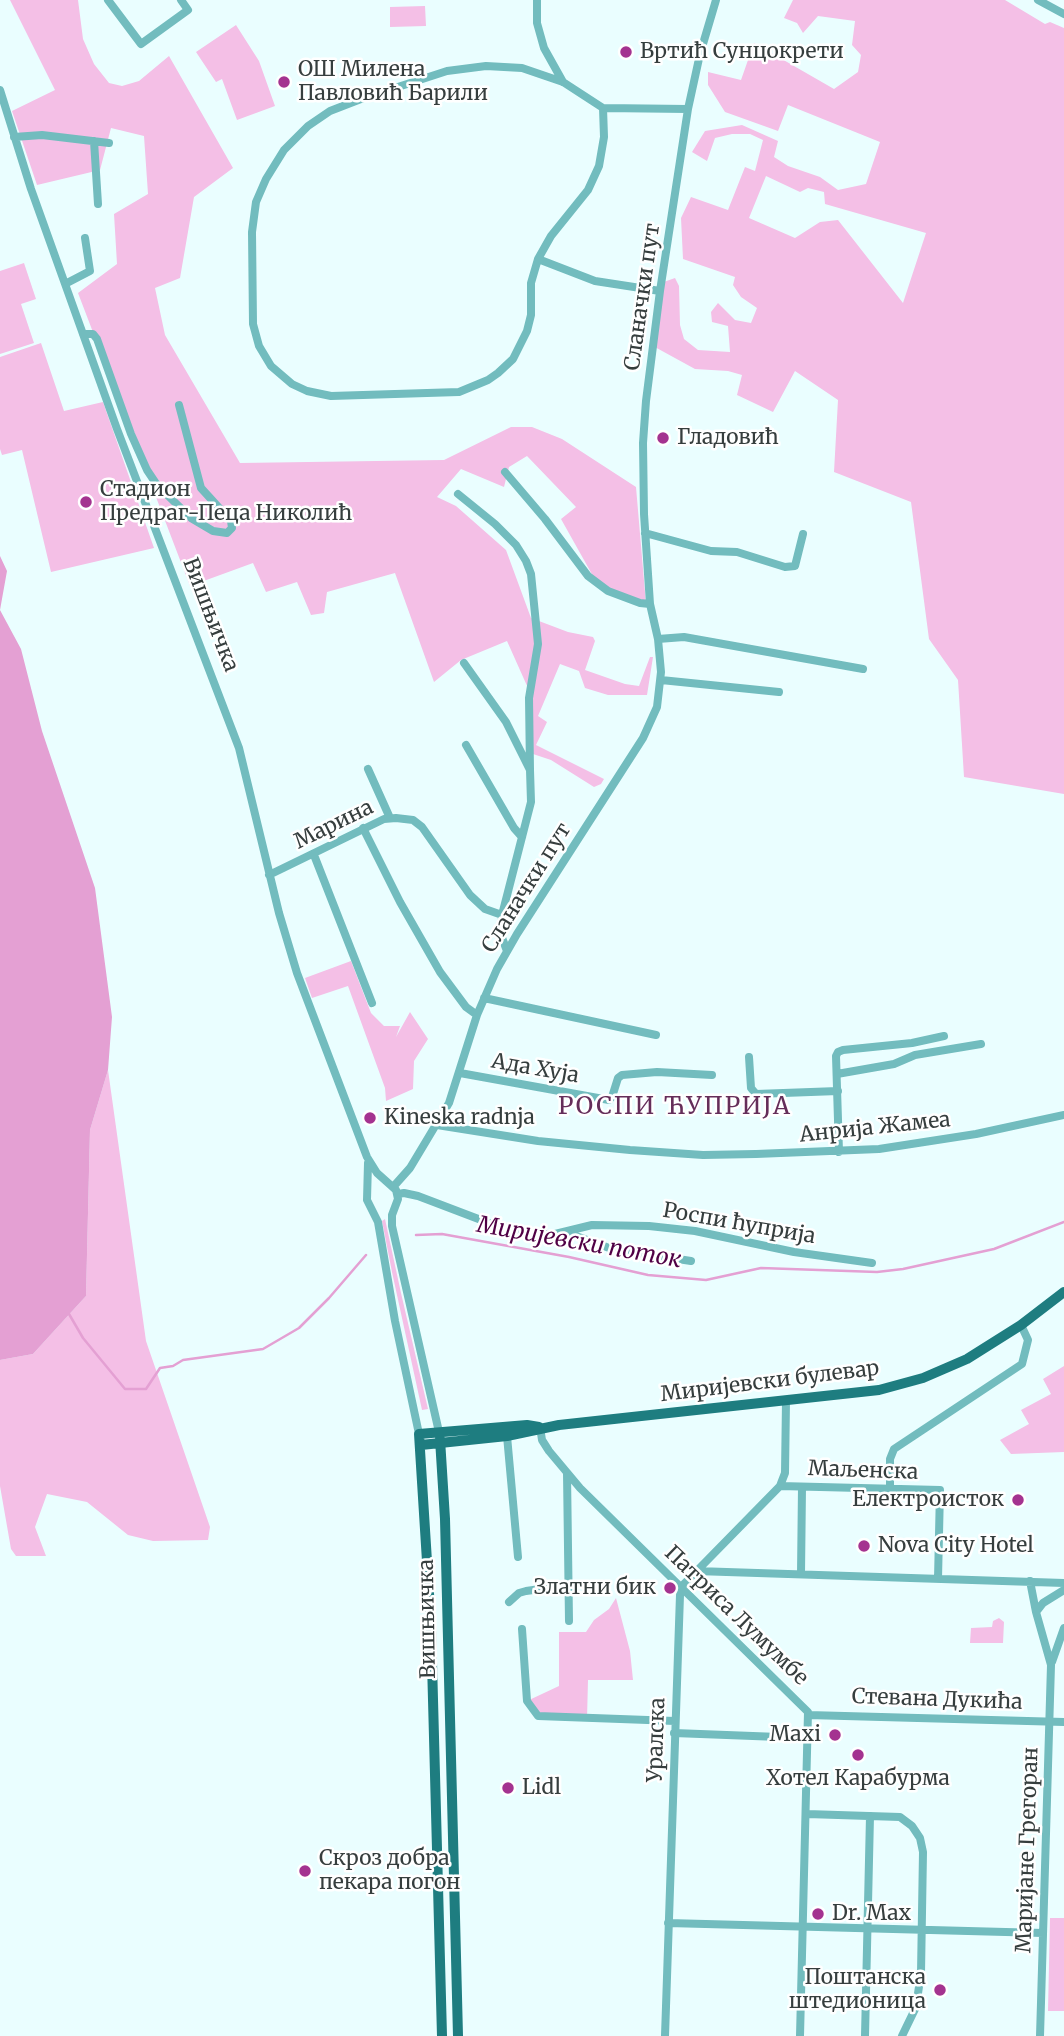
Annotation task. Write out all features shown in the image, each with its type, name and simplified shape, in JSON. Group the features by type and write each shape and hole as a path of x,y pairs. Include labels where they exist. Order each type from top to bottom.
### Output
{"main road":[{"name":"Миријевски булевар","path":"420,1440 527,1425 540,1427 864,1393 917,1380 967,1359 1021,1325 1064,1292"},
{"name":"Миријевски булевар","path":"440,1438 507,1436 540,1427"},
{"name":"Вишњичка","path":"440,1438 445,1519 458,2036"},
{"name":"Вишњичка","path":"420,1440 431,1625 442,2036"}],"street":[{"path":"108,0 141,44 188,10 181,0"},
{"path":"537,0 537,23 541,39 548,58 563,82"},
{"name":"Сланачки пут","path":"393,1187 405,1176 438,1125 454,1093 477,1015 507,951 651,725 657,707 661,680 658,639 650,604 645,533 644,433 660,291 688,109 716,0"},
{"path":"1038,0 1064,14"},
{"path":"603,108 603,146 595,177 580,201 547,242 538,259 531,283 531,315 527,331 513,359 498,373 459,392 324,395 307,391 285,380 266,358 257,339 253,311 253,217 260,192 273,167 299,135 330,111 459,68 486,65 522,68 563,82 603,108 688,109"},
{"name":"Вишњичка","path":"0,90 117,429 233,732 297,973 368,1157 377,1173 393,1187 394,1207 391,1220 440,1438"},
{"path":"14,137 43,135 109,143"},
{"path":"94,141 98,204"},
{"path":"65,284 87,275 90,271 85,238"},
{"path":"538,259 595,281 660,291"},
{"path":"83,334 93,334 97,339 131,434 157,485 191,518 213,531 227,533 232,528 231,521 201,488 179,405"},
{"path":"505,472 534,504 588,576 608,591 650,604"},
{"path":"458,494 516,545 531,574 538,644 528,698 531,802 502,915 501,935 507,951"},
{"path":"645,533 711,551 737,552 785,567 795,566 803,534"},
{"path":"658,639 684,637 863,669"},
{"path":"464,663 506,722 530,770"},
{"path":"661,680 779,692"},
{"path":"466,745 514,828 522,837"},
{"path":"368,769 390,818"},
{"name":"Марина","path":"269,875 314,855 363,828 390,818 406,819 418,823 470,895 485,909 502,915"},
{"path":"363,828 400,902 440,972 466,1007 477,1015"},
{"path":"314,855 372,1003"},
{"path":"484,998 656,1035"},
{"path":"839,1152 836,1056 840,1051 912,1043 944,1036"},
{"path":"837,1074 894,1064 915,1055 981,1044"},
{"path":"749,1057 751,1088 759,1096 838,1091"},
{"name":"Ада Хуја","path":"460,1073 609,1100 618,1077 622,1075 637,1076 652,1072 712,1075"},
{"name":"Анрија Жамеа","path":"438,1125 538,1141 664,1153 729,1155 879,1149 952,1139 1064,1115"},
{"name":"Вишњичка","path":"368,1157 367,1200 377,1222 420,1440"},
{"path":"368,1191 373,1184 393,1187"},
{"name":"Роспи ћуприја","path":"393,1187 489,1223 525,1233 541,1235 592,1225 676,1228 872,1263"},
{"path":"371,1208 383,1213 394,1207"},
{"path":"565,1232 612,1249 691,1261"},
{"path":"890,1489 890,1459 894,1450 1022,1364 1028,1340 1021,1325"},
{"path":"682,1586 780,1486 785,1473 786,1401"},
{"name":"Патриса Лумумбе","path":"540,1427 544,1444 567,1473 806,1709 807,1814 800,2036"},
{"path":"507,1436 518,1557"},
{"path":"567,1473 569,1621"},
{"name":"Маљенска","path":"780,1486 940,1490 938,1579"},
{"path":"801,1574 802,1487"},
{"path":"696,1571 1030,1581 1063,1586"},
{"name":"Маријане Грегоран","path":"1030,1581 1051,1665 1040,2036"},
{"path":"509,1602 526,1591 569,1585"},
{"name":"Уралска","path":"665,2036 674,1733 679,1601 682,1586"},
{"path":"1036,1612 1063,1586"},
{"path":"1053,1596 1064,1601"},
{"path":"523,1629 527,1701 538,1716 675,1721"},
{"path":"1042,1632 1050,1636 1063,1630"},
{"name":"Маријане Грегоран","path":"1051,1665 1063,1630"},
{"name":"Стевана Дукића","path":"808,1714 1064,1722"},
{"path":"674,1733 779,1737"},
{"path":"807,1814 900,1817 907,1820 919,1838 923,1852 918,2000 902,2036"},
{"path":"865,2036 870,1816"},
{"path":"668,1923 1043,1933"}],"shaded area":[{"path":"10,0 78,0 83,39 94,64 109,83 122,86 139,81 169,56 233,168 194,197 180,278 155,288 165,335 240,463 444,460 511,427 532,427 562,439 636,487 646,604 598,585 561,519 576,507 527,456 509,467 504,487 461,469 437,497 456,506 506,550 531,618 568,632 593,637 595,641 585,670 639,686 650,657 653,657 647,695 608,695 585,688 579,671 560,664 538,716 547,722 536,745 604,779 601,784 594,787 551,760 533,754 532,697 507,641 461,660 434,682 395,573 327,592 324,613 311,615 297,582 266,592 253,563 190,586 78,293 117,264 114,214 148,194 144,136 111,128 100,170 37,185 12,111 55,90"},
{"path":"793,0 1005,0 1045,24 1050,22 1064,28 1064,794 964,777 958,680 929,639 911,502 834,472 838,400 795,371 773,412 737,395 742,375 728,371 695,369 653,346 661,283 675,278 679,286 680,325 684,339 698,350 730,352 728,326 712,322 711,312 718,303 735,320 751,323 757,308 741,297 733,285 735,277 683,259 681,218 691,197 728,210 745,167 755,171 763,140 750,134 715,138 707,161 692,152 705,131 742,125 778,141 774,157 788,166 820,177 838,190 866,184 880,142 788,105 778,131 725,112 708,85 708,72 741,80 754,43 834,89 858,72 861,55 852,45 855,21 818,16 803,33 797,23 784,18","holes":["766,176 800,192 808,188 824,192 825,204 926,233 903,303 838,220 820,222 795,238 749,218"]},
{"path":"425,6 426,26 390,27 390,7"},
{"path":"236,25 259,61 275,106 237,120 222,79 216,82 196,52"},
{"path":"24,263 36,299 21,304 34,343 0,354 0,271"},
{"name":"Стадион Предраг-Пеца Николић","path":"41,343 64,411 103,402 154,548 51,572 22,450 2,455 0,449 0,357"},
{"path":"0,556 7,571 0,610"},
{"path":"0,610 21,649 42,731 95,888 112,1017 108,1070 90,1130 86,1296 33,1354 0,1360"},
{"path":"351,961 371,1013 384,1026 400,1026 396,1037 410,1012 428,1039 414,1061 413,1089 386,1101 385,1088 348,986 312,998 305,978"},
{"path":"108,1070 146,1341 210,1527 208,1540 153,1541 128,1535 87,1502 47,1494 35,1527 46,1556 16,1556 11,1549 0,1486 0,1360 33,1354 86,1296 90,1130"},
{"path":"385,1219 428,1409 422,1410 382,1221"},
{"path":"1064,1366 1064,1452 1011,1454 1000,1440 1029,1424 1021,1410 1051,1394 1043,1379"},
{"path":"616,1598 630,1651 633,1680 588,1680 587,1719 542,1718 527,1701 559,1686 559,1632 586,1632"},
{"path":"999,1618 1004,1622 1003,1643 970,1643 971,1628 992,1627 993,1621"},
{"path":"1050,1918 1064,1918 1064,2011 1048,2011"}],"waterway":[{"name":"Миријевски поток","path":"416,1235 442,1234 569,1257 648,1275 706,1280 761,1268 877,1272 903,1269 994,1249 1064,1222"},
{"name":"Миријевски поток","path":"69,1314 83,1338 125,1389 146,1389 160,1368 173,1366 183,1360 263,1349 299,1328 366,1255"}],"place":[{"name":"Вртић Сунцокрети","path":"626,52"},
{"name":"ОШ Милена Павловић Барили","path":"284,82"},
{"name":"Гладовић","path":"663,438"},
{"name":"Стадион Предраг-Пеца Николић","path":"86,502"},
{"name":"Kineska radnja","path":"370,1118"},
{"name":"Електроисток","path":"1018,1500"},
{"name":"Nova City Hotel","path":"864,1546"},
{"name":"Златни бик","path":"670,1588"},
{"name":"Maxi","path":"835,1735"},
{"name":"Хотел Карабурма","path":"858,1755"},
{"name":"Lidl","path":"508,1788"},
{"name":"Скроз добра пекара погон","path":"305,1871"},
{"name":"Dr. Max","path":"818,1914"},
{"name":"Поштанска штедионица","path":"940,1990"}],"district":[{"name":"РОСПИ ЋУПРИЈА","path":"675,1107"}]}
